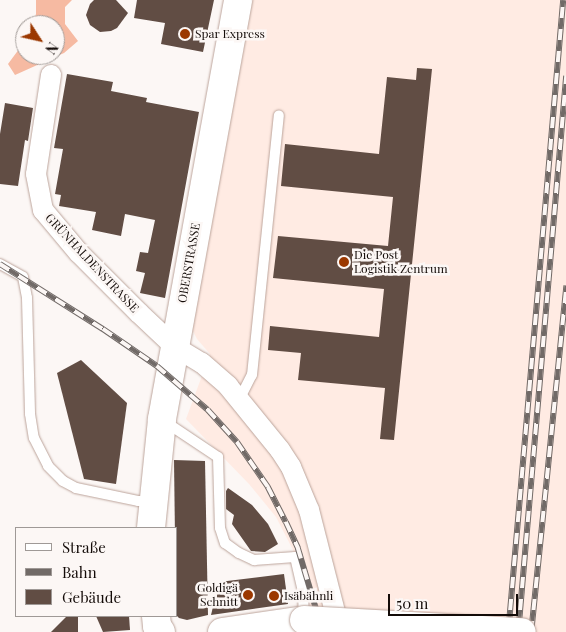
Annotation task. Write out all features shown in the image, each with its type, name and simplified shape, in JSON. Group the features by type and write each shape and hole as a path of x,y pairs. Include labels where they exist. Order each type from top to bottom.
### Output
{"street":[{"name":"OBERSTRASSE","path":"151,527 162,419 238,0"},
{"name":"GRÜNHALDENSTRASSE","path":"51,75 36,174 42,210 86,260 175,347 216,374 280,450 300,485 318,541 340,632"},
{"path":"156,617 157,626 161,632"},
{"path":"238,631 304,620 522,632"}],"lane":[{"path":"239,400 252,375 279,115"},
{"path":"0,264 22,277 27,298 30,414 34,438 48,466 63,480 76,488 138,502 153,501"},
{"path":"162,419 218,457 220,528 225,543 254,560 295,557 302,592 304,620"}],"shaded area":[{"path":"36,0 72,0 65,7 65,15 36,14"},
{"path":"238,0 566,0 566,632 317,632 293,550 276,517 249,484 186,419 210,354 197,339 181,308"},
{"path":"65,24 78,41 65,52"},
{"path":"15,55 15,65 37,65 15,75 8,64"}],"building":[{"path":"94,0 116,0 128,13 117,28 111,31 100,32 90,25 86,15 90,4"},
{"path":"137,0 214,0 203,52 161,44 165,23 134,18"},
{"name":"Die Post Logistik Zentrum","path":"417,68 432,69 394,440 380,439 385,388 298,380 301,353 268,350 270,326 379,337 384,289 273,278 278,236 388,246 393,197 281,186 285,144 379,154 387,77 416,80"},
{"path":"67,74 113,82 111,91 147,98 146,102 199,112 165,298 140,293 145,273 136,271 140,252 148,253 155,220 125,214 121,236 92,230 96,212 59,206 61,195 55,194 63,149 54,148"},
{"path":"5,103 33,108 28,141 25,140 18,186 0,184 0,134"},
{"path":"81,360 127,403 116,484 84,479 57,373"},
{"path":"174,460 205,461 208,615 187,620 178,617 178,527 175,527"},
{"path":"228,488 252,505 268,524 278,544 265,552 251,551 232,524 234,515 226,509 226,491"},
{"path":"284,574 288,604 211,615 219,582"},
{"path":"66,617 78,617 78,632 51,632"},
{"path":"96,617 129,617 130,630 103,632"}],"railway":[{"path":"508,632 563,0"},
{"path":"518,632 566,76"},
{"path":"0,264 103,329 157,366 208,410 237,442 268,487 298,548 323,632"},
{"path":"531,632 566,286"}],"place":[{"name":"Spar Express","path":"185,34"},
{"name":"Die Post Logistik Zentrum","path":"344,262"},
{"name":"Goldigä Schnitt","path":"248,595"},
{"name":"Isäbähnli","path":"274,596"}]}
